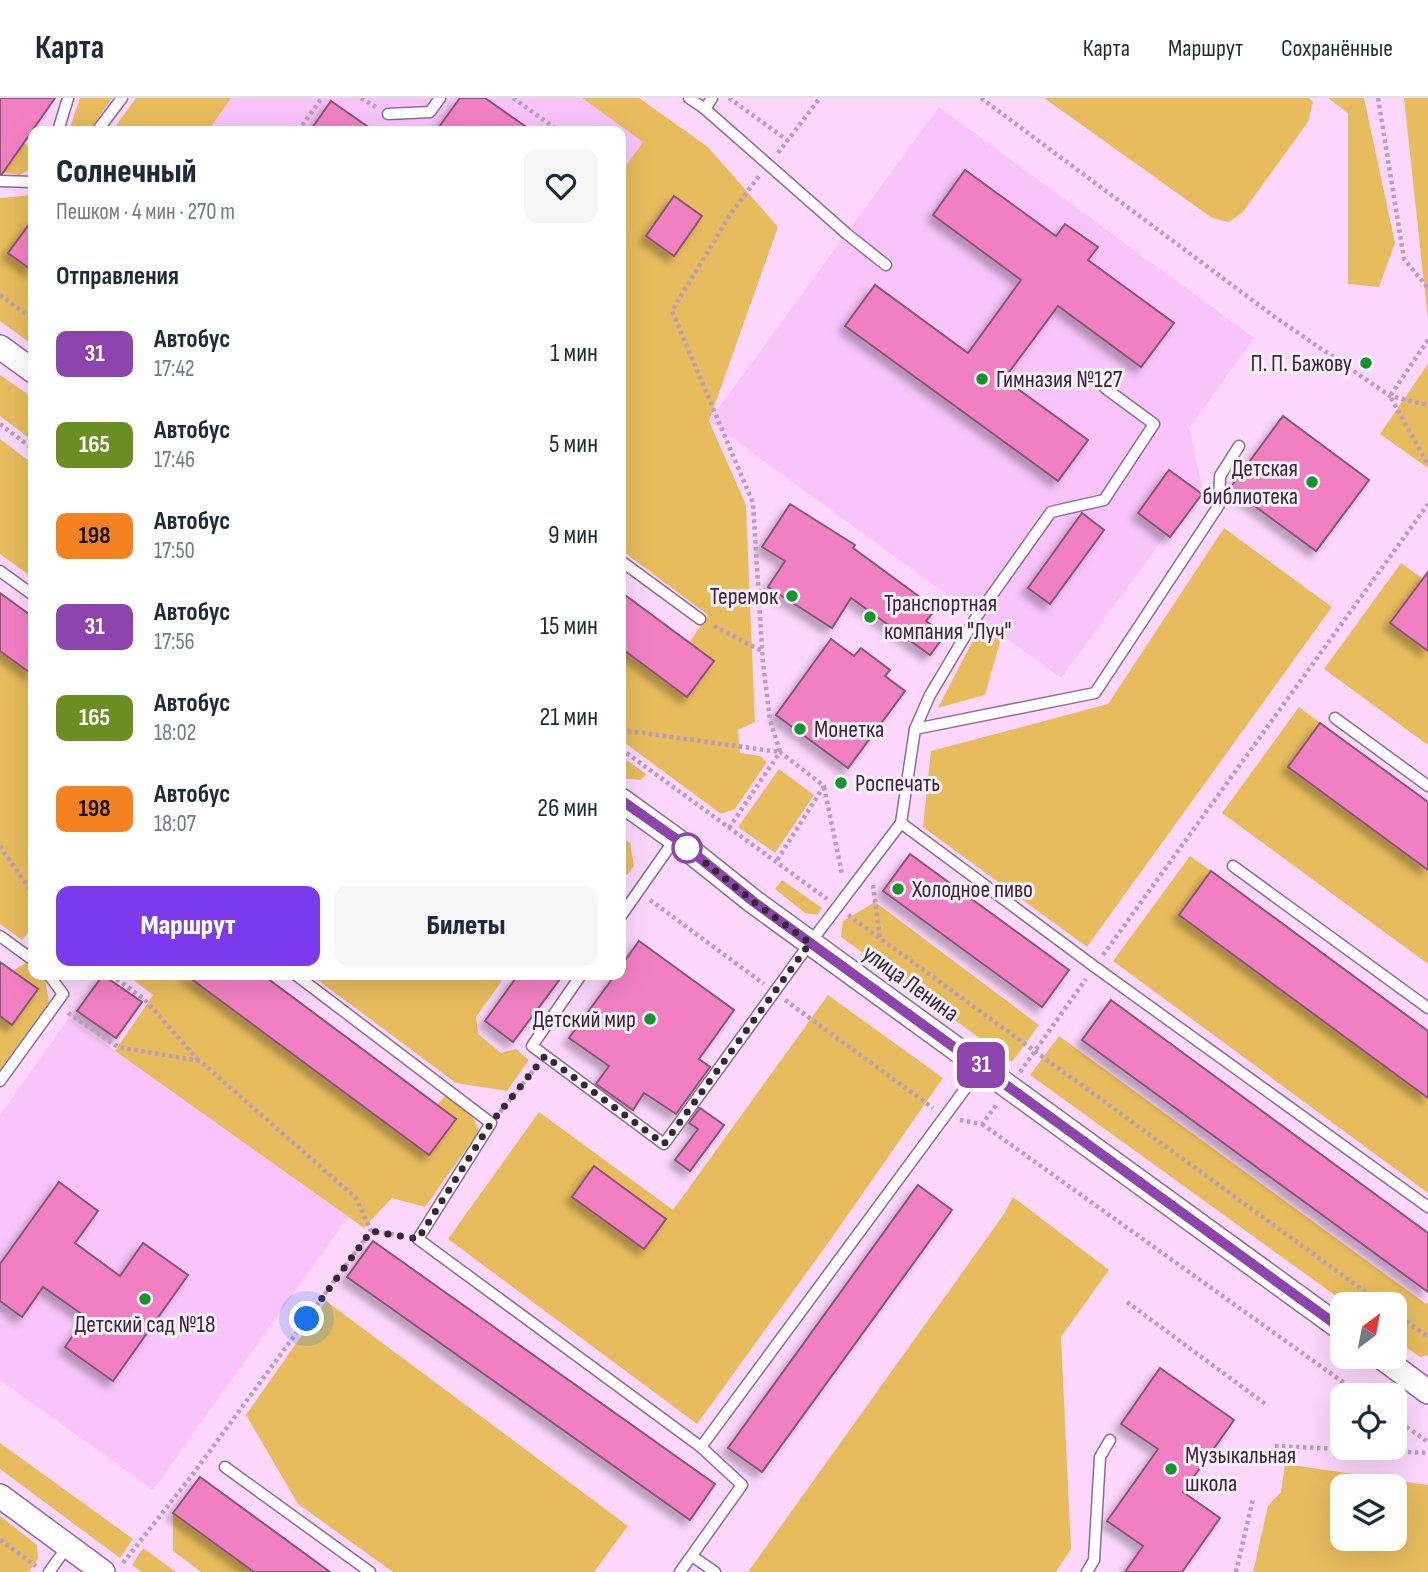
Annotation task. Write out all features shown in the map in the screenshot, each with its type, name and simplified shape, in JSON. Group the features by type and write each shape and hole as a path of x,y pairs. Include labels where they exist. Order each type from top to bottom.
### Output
{"street":[{"path":"0,347 28,367"},
{"name":"улица Ленина","path":"626,804 675,838 754,902 1330,1320"},
{"path":"1397,1369 1428,1392"},
{"path":"0,1496 103,1572"}],"lane":[{"path":"60,126 68,98"},
{"path":"101,126 122,98"},
{"path":"388,114 430,112 440,98"},
{"path":"689,98 886,265"},
{"path":"705,109 712,98"},
{"path":"0,181 28,182"},
{"path":"578,980 532,1046 664,1144 901,823 915,729 930,695 977,616 1051,512 1104,500 1154,424 1105,388"},
{"path":"915,729 1095,693 1219,505 1220,476 1239,446"},
{"path":"626,565 700,619"},
{"path":"0,571 28,591"},
{"path":"1335,718 1428,786"},
{"path":"901,823 1095,967 1428,1207"},
{"path":"626,909 675,838"},
{"path":"1234,866 1428,1008"},
{"path":"0,936 28,957"},
{"path":"0,1081 63,994 53,980"},
{"path":"303,980 491,1123 418,1239 701,1447 742,1485 680,1572"},
{"path":"701,1447 982,1066"},
{"path":"1087,1572 1094,1560 1100,1457 1110,1440"},
{"path":"225,1467 370,1572"},
{"path":"47,1572 68,1546"},
{"path":"692,1556 715,1572"}],"path":[{"path":"302,126 322,98"},
{"path":"513,98 552,126"},
{"path":"730,98 787,140"},
{"path":"981,98 1275,317 1390,396 1428,405"},
{"path":"1378,98 1404,259 1428,288"},
{"path":"730,215 671,311 753,503 762,651 770,720 780,752"},
{"path":"0,295 28,315"},
{"path":"1390,396 1428,340"},
{"path":"1390,396 1428,465"},
{"path":"0,424 28,445"},
{"path":"982,1124 1428,504"},
{"path":"700,619 762,651"},
{"path":"626,731 780,752 824,786 846,895"},
{"path":"729,828 780,752"},
{"path":"626,753 1365,1292"},
{"path":"776,862 824,786"},
{"path":"0,846 28,887"},
{"path":"870,863 880,938"},
{"path":"118,980 144,999 200,1061 356,1198 371,1231"},
{"path":"55,1004 118,1046 200,1061"},
{"path":"491,1123 545,1056"},
{"path":"944,1116 982,1124 1344,1383"},
{"path":"371,1231 418,1239"},
{"path":"117,1572 193,1474 371,1231"},
{"path":"1127,1302 1268,1406"},
{"path":"1407,1322 1428,1337"},
{"path":"1407,1428 1428,1443"},
{"path":"1275,1446 1428,1453"},
{"path":"1236,1572 1253,1499"},
{"path":"0,1540 47,1572"}],"shaded area":[{"path":"80,98 112,98 92,126 71,126"},
{"path":"136,98 231,98 211,126 116,126"},
{"path":"231,98 582,98 621,126 211,126"},
{"path":"582,98 639,98 708,147 778,227 709,421 746,505 755,722 738,730 740,753 760,756 767,762 735,809 721,814 626,744 626,652 687,697 714,661 689,643 708,615 626,554 626,166 643,142 626,130 626,126 621,126"},
{"path":"1044,98 1309,98 1313,102 1308,122 1243,212 1229,222 1212,218"},
{"path":"1328,98 1364,98 1395,243 1379,287 1348,284 1348,113"},
{"path":"1404,98 1428,98 1428,320"},
{"name":"Гимназия №127","path":"939,107 1254,338 1189,428 1202,486 1061,678 709,421"},
{"path":"626,129 644,142 626,166"},
{"path":"24,143 28,146 28,170 19,175 0,172 0,161"},
{"path":"28,195 28,226 9,253 28,267 28,341 0,321 0,198"},
{"path":"1428,364 1428,468 1380,434"},
{"path":"0,375 28,395 28,437 0,416"},
{"path":"0,439 28,460 28,574 0,554"},
{"path":"1224,528 1332,607 1087,947 923,827 931,751 1108,704"},
{"path":"1401,563 1423,579 1390,623 1428,651 1428,745 1324,669"},
{"path":"983,621 1002,635 985,695 938,708"},
{"path":"0,651 28,671 28,933 22,940 0,924"},
{"path":"1299,707 1320,723 1288,767 1428,870 1428,964 1222,813"},
{"path":"626,760 646,774 641,780 627,779"},
{"path":"779,769 814,795 775,853 738,827"},
{"path":"626,840 630,843 634,866 627,875"},
{"path":"1190,856 1211,871 1179,915 1428,1098 1428,1193 1113,961"},
{"path":"782,880 822,908 817,915 805,913 775,889"},
{"path":"875,902 1039,1025 1012,1062 841,937 843,921"},
{"path":"26,963 28,980 45,980 49,1002 0,1070 0,1016 12,1025 37,989 12,971"},
{"path":"134,980 193,980 428,1155 456,1119 437,1105 445,1096 456,1100 466,1109 479,1131 425,1207 392,1198 364,1228 115,1051 153,995"},
{"path":"318,980 502,980 476,1017 478,1034 501,1053 516,1049 529,1060 507,1091 456,1083"},
{"path":"828,995 943,1078 697,1424 448,1239 539,1112 673,1210","holes":["594,1167 666,1218 644,1249 572,1197"]},
{"name":"Детский сад №18","path":"69,1018 348,1217 153,1490 0,1380 0,1115"},
{"path":"1059,1036 1426,1304 1428,1302 1428,1355 1420,1357 1407,1348 1407,1292 1330,1292 1030,1075"},
{"path":"1013,1197 1109,1270 1061,1337 1071,1549 1056,1572 748,1572 1004,1214"},
{"path":"326,1301 628,1526 594,1572 393,1572 298,1504 246,1415"},
{"path":"0,1443 133,1539 120,1558 0,1469"},
{"path":"1285,1464 1353,1474 1330,1474 1330,1551 1407,1551 1407,1482 1428,1485 1428,1572 1253,1572 1268,1506 1281,1492"},
{"path":"173,1513 254,1572 201,1572 173,1551"},
{"path":"0,1516 37,1545 38,1559 29,1572 0,1572"},
{"path":"143,1548 176,1572 142,1572 132,1565"}],"building":[{"path":"0,98 55,98 35,126 28,126 28,137 0,174"},
{"path":"460,98 485,98 525,126 440,126"},
{"path":"331,101 367,126 314,126"},
{"path":"965,170 1056,236 1065,224 1098,247 1088,260 1174,323 1141,367 1058,306 1004,379 1088,440 1058,481 845,326 875,285 968,353 1021,280 933,215"},
{"path":"674,196 702,216 674,256 646,236"},
{"path":"28,226 28,267 8,253"},
{"path":"1283,416 1369,480 1316,551 1230,488"},
{"path":"1169,470 1202,494 1170,537 1138,513"},
{"path":"790,504 855,545 853,548 936,609 926,621 945,635 930,655 851,598 832,628 768,587 785,561 762,547"},
{"path":"1082,513 1104,530 1050,604 1028,588"},
{"path":"1428,572 1428,651 1390,623"},
{"path":"0,593 28,613 28,671 0,651"},
{"path":"626,596 714,661 687,697 626,652"},
{"path":"831,639 854,656 861,648 890,670 885,676 905,691 848,768 776,715"},
{"path":"1320,723 1428,802 1428,870 1288,767"},
{"path":"910,854 1069,970 1042,1007 883,891"},
{"path":"1211,871 1428,1031 1428,1098 1179,915"},
{"path":"639,941 734,1010 699,1059 710,1067 676,1114 644,1093 633,1110 596,1084 609,1066 569,1038 611,980 626,980 626,959"},
{"path":"0,962 38,989 12,1025 0,1016"},
{"path":"99,980 110,980 142,1002 116,1038 77,1011"},
{"path":"193,980 270,980 456,1119 429,1155"},
{"path":"514,980 559,980 513,1042 485,1021"},
{"path":"1111,1000 1428,1233 1428,1292 1082,1040"},
{"path":"700,1108 724,1125 690,1171 675,1160 698,1129 689,1123"},
{"path":"594,1166 666,1219 644,1249 572,1197"},
{"path":"59,1182 98,1211 75,1243 120,1276 143,1243 188,1275 113,1381 65,1347 86,1317 43,1287 22,1317 0,1301 0,1264"},
{"path":"918,1185 952,1210 762,1472 728,1448"},
{"path":"373,1241 715,1484 690,1520 347,1277"},
{"name":"Музыкальная школа","path":"1160,1368 1234,1420 1183,1492 1220,1518 1182,1572 1125,1572 1143,1546 1107,1521 1158,1449 1121,1424"},
{"path":"200,1477 330,1572 254,1572 173,1513"}],"bus line":[{"name":"31","path":"626,804 675,838 754,902 1330,1320"}],"place":[{"name":"П. П. Бажову","path":"1366,363"},
{"name":"Гимназия №127","path":"982,379"},
{"name":"Детская библиотека","path":"1312,482"},
{"name":"Теремок","path":"792,596"},
{"name":"Транспортная компания \"Луч\"","path":"870,617"},
{"name":"Монетка","path":"800,729"},
{"name":"Роспечать","path":"841,783"},
{"name":"Холодное пиво","path":"898,889"},
{"name":"Детский мир","path":"650,1019"},
{"name":"Детский сад №18","path":"145,1299"},
{"name":"Музыкальная школа","path":"1171,1469"}],"route":[{"path":"307,1319 371,1231 418,1239 491,1123 545,1056 664,1144 810,943 687,848"}]}
